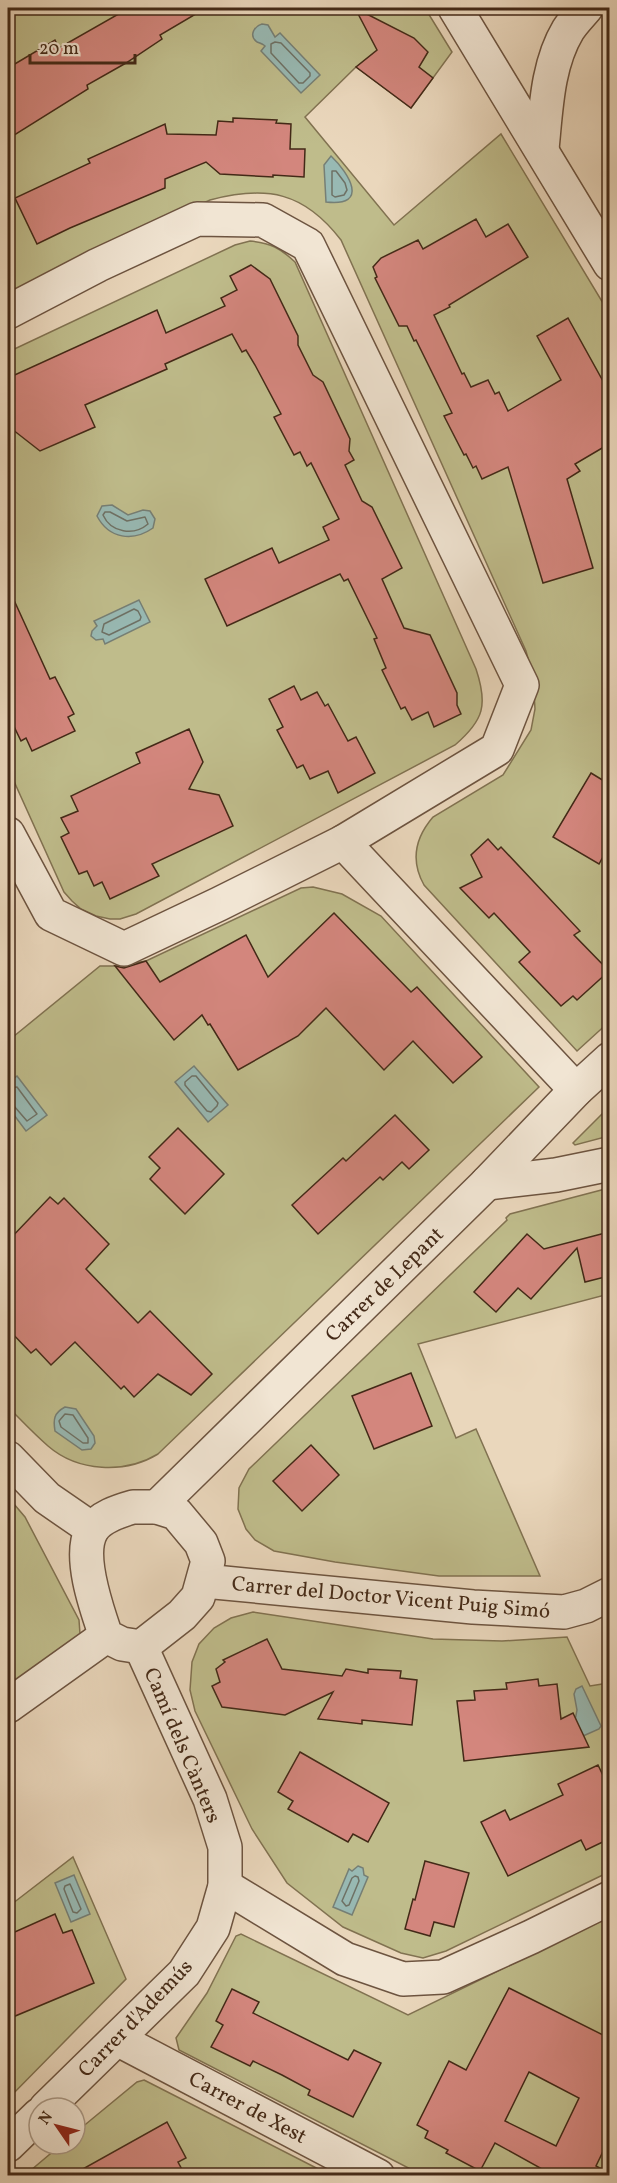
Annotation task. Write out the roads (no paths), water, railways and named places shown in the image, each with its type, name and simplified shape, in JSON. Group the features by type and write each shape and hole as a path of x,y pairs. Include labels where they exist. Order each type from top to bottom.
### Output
{"street":[{"path":"455,8 542,149 609,264"},
{"path":"542,149 547,101 555,59 568,30 586,8"},
{"path":"8,312 98,265 197,219 263,220 308,245 522,685 497,749 343,842 124,949 51,914 8,834"},
{"path":"343,842 576,1090"},
{"name":"Carrer de Lepant","path":"157,1507 488,1183 576,1090 609,1059"},
{"path":"488,1183 556,1175 609,1164"},
{"path":"8,1458 47,1498 92,1529"},
{"path":"133,1507 157,1507 176,1513 201,1543 208,1561 204,1581 198,1597 182,1615 141,1647 122,1644 106,1636 92,1596 86,1553 92,1529 110,1515 133,1507"},
{"name":"Carrer del Doctor Vicent Puig Simó","path":"204,1581 473,1608 564,1612 586,1606 609,1594"},
{"path":"8,1706 106,1636"},
{"name":"Camí dels Cànters","path":"141,1647 210,1799 225,1847 225,1886"},
{"path":"225,1886 345,1959 403,1979 443,1977 609,1898"},
{"name":"Carrer d'Ademús","path":"58,2096 184,1973 213,1928 225,1886"},
{"name":"Carrer de Xest","path":"117,2039 378,2175"},
{"path":"8,2145 27,2127"}],"water":[{"path":"262,24 268,25 275,37 280,33 320,75 301,93 261,51 265,46 254,39 254,31"},
{"path":"331,156 344,171 352,187 352,194 348,199 340,202 326,202 324,165"},
{"path":"112,505 128,515 143,510 150,511 155,519 153,528 138,535 115,534 102,524 97,516 102,506"},
{"path":"139,600 150,622 105,644 103,639 96,640 91,636 97,626 94,621"},
{"path":"194,1066 228,1105 208,1122 175,1082"},
{"path":"17,1076 47,1115 26,1131 8,1107 8,1083"},
{"path":"65,1407 76,1409 94,1436 95,1443 91,1449 82,1450 55,1431 55,1417"},
{"path":"582,1686 601,1726 583,1736 574,1726 577,1710 574,1694 576,1689"},
{"path":"358,1866 363,1868 364,1875 368,1877 352,1915 333,1907 349,1869 352,1871"},
{"path":"74,1875 90,1914 71,1922 55,1883"}]}
